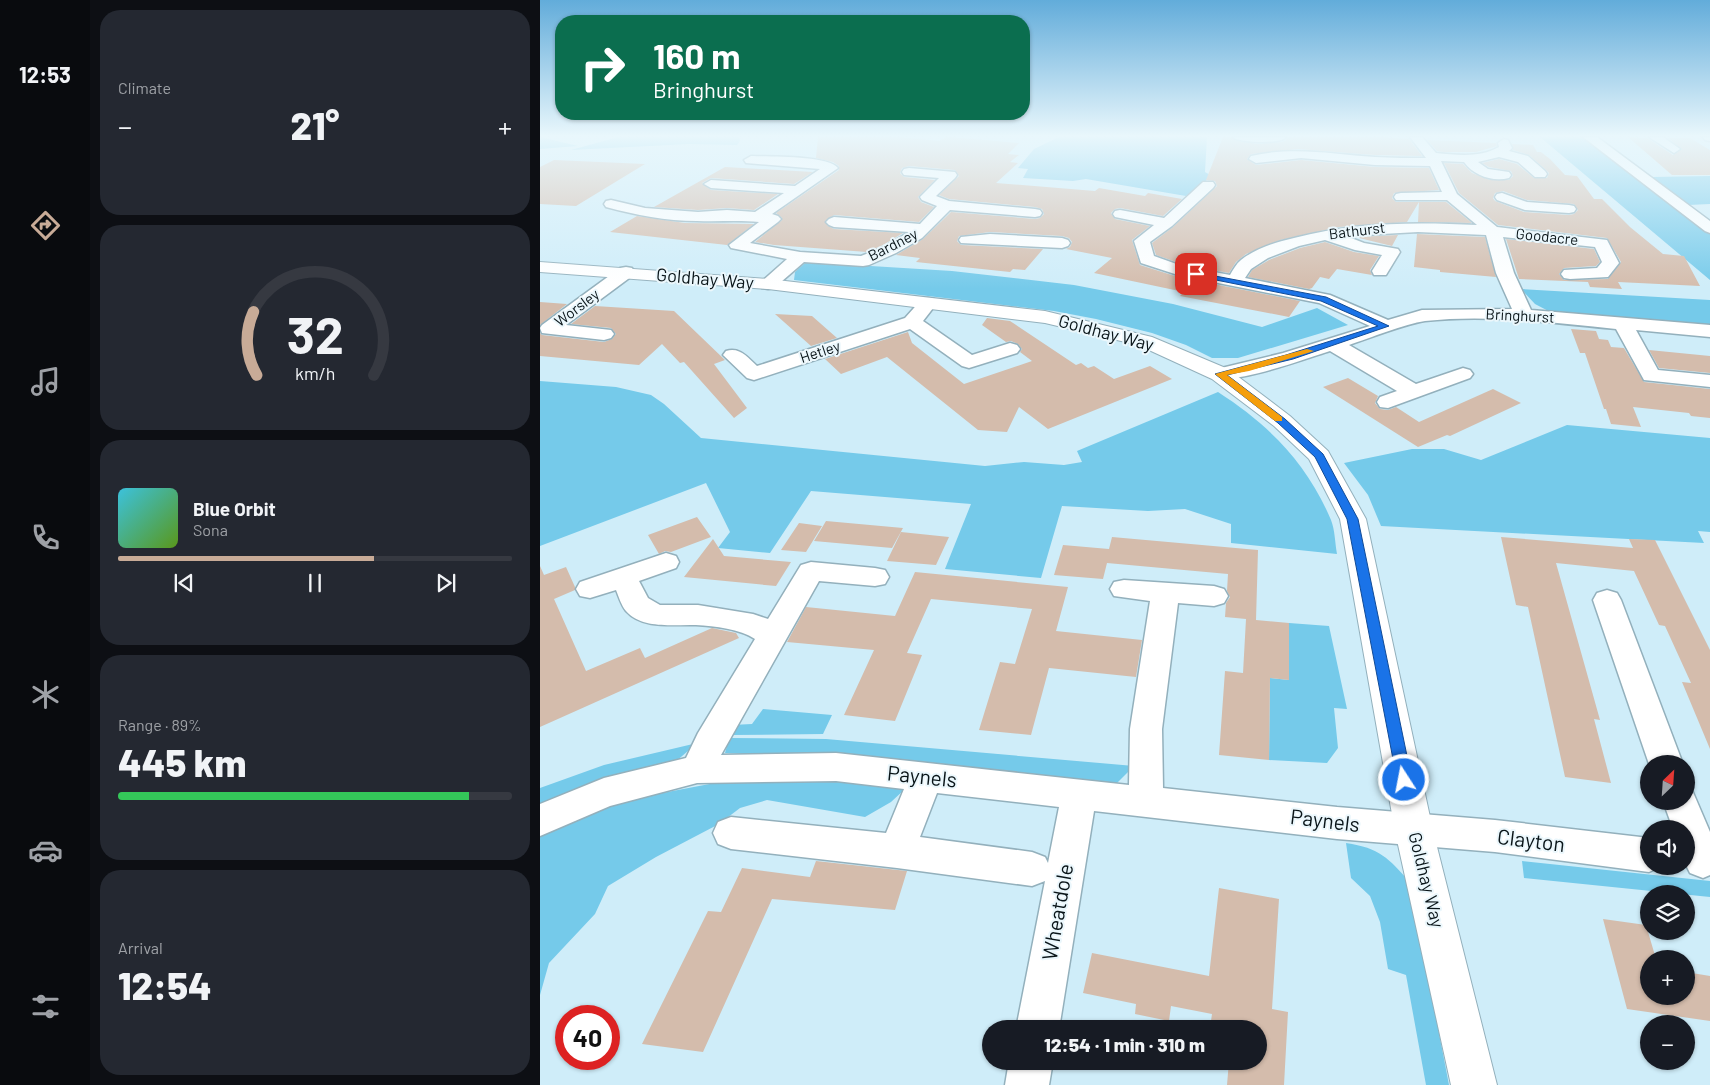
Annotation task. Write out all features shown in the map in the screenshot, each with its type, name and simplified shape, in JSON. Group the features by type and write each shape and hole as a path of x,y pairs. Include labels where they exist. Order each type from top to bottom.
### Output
{"street":[{"path":"764,188 799,190"},
{"path":"611,204 645,212 698,217 727,215 758,217 803,188"},
{"path":"937,188 927,197 946,205 1035,213"},
{"path":"1205,188 1167,223 1142,241 1147,259 1178,270 1324,299 1385,326"},
{"name":"Goodacre","path":"1446,188 1450,196 1493,231 1601,243"},
{"path":"1656,188 1710,228"},
{"path":"1401,197 1450,196"},
{"name":"Goodacre","path":"1502,197 1525,206 1566,207 1601,243 1611,263 1602,273 1570,274"},
{"name":"Bardney","path":"758,217 773,219 737,245 800,257 863,261 890,250 920,232 946,205"},
{"path":"1120,214 1167,223"},
{"path":"1337,215 1358,228"},
{"path":"834,222 920,232 946,238 967,240 990,239 1062,243"},
{"name":"Bathurst","path":"1234,281 1246,265 1275,249 1358,228 1403,227 1493,231"},
{"name":"Goodacre","path":"1493,231 1505,273 1524,315"},
{"path":"1326,235 1344,243 1392,252 1380,271"},
{"path":"967,240 984,247 1008,248"},
{"path":"768,284 800,257"},
{"name":"Goldhay Way","path":"540,267 768,284 920,312 1045,317 1145,341 1220,374 1282,421 1319,456 1353,519 1414,831 1474,1085"},
{"name":"Worsley","path":"604,334 549,329 626,272"},
{"path":"920,312 969,362 1010,349"},
{"name":"Hetley","path":"733,355 754,374 920,312"},
{"name":"Bringhurst","path":"1220,374 1246,369 1334,344 1385,326 1422,316 1524,315 1710,331"},
{"path":"1623,324 1651,376"},
{"path":"1334,344 1414,392"},
{"path":"1388,402 1463,374"},
{"path":"1629,374 1710,381"},
{"path":"590,590 666,562"},
{"path":"697,769 710,742 810,572 875,577"},
{"path":"623,577 637,605 655,615 698,615 753,624 772,636"},
{"path":"1124,589 1214,596"},
{"path":"1146,801 1146,728 1165,592"},
{"path":"1607,600 1663,755"},
{"name":"Paynels","path":"540,820 604,793 697,769 836,768 1414,831"},
{"path":"898,851 926,777"},
{"name":"Wheatdole","path":"1039,1020 1079,795"},
{"path":"1683,810 1700,861"},
{"name":"Clayton","path":"1414,831 1495,836 1640,854"},
{"name":"Wheatdole","path":"731,833 898,851 1032,869"},
{"path":"1027,1085 1030,1070"}],"shaded area":[{"path":"1137,188 1197,188 1186,196"},
{"path":"1600,188 1651,188 1710,233 1710,280"},
{"path":"1665,188 1710,188 1710,204 1688,205"},
{"path":"806,262 952,271 1074,285 1173,304 1262,327 1317,308 1348,325 1238,358 1212,358 1186,345 1152,333 1054,311 794,280 795,272"},
{"path":"1521,289 1710,300 1710,327 1556,315 1535,304"},
{"path":"540,381 616,387 651,395 664,404 701,438 985,466 1024,462 1064,465 1082,462 1077,451 1218,392 1270,432 1298,463 1321,499 1331,520 1337,554 1231,543 1231,524 1185,509 1148,511 1062,506 1041,578 945,569 971,504 811,491 770,553 718,548 730,532 706,483 540,546"},
{"path":"1567,425 1710,438 1710,532 1698,531 1704,543 1381,526 1368,495 1344,463 1412,449 1444,449 1481,460"},
{"path":"1289,623 1329,626 1347,709 1334,708 1338,748 1327,763 1269,760 1270,678 1289,680"},
{"path":"763,709 832,715 823,734 730,735 732,725 752,724"},
{"path":"729,738 826,739 1134,766 1115,785 817,757 725,753"},
{"path":"696,744 674,763 540,807 540,788 604,765"},
{"path":"831,779 905,789 891,802 865,817 767,800 740,808 719,824 656,857 608,886 595,914 549,963 540,995 540,830 636,798 720,782"},
{"path":"1346,843 1367,848 1382,855 1396,866 1410,882 1449,1085 1426,1085 1406,975 1388,969 1380,922 1370,896 1351,878"},
{"path":"1522,861 1710,881 1710,897 1695,895 1695,885 1640,885 1640,890 1524,878"}],"building":[{"path":"540,188 606,188 576,206 540,204"},
{"path":"688,188 778,194 754,210 727,208 698,210 654,207"},
{"path":"813,188 927,188 918,197 921,202 934,207 919,222 834,215 825,221 828,226 834,229 903,233 867,252 755,242 782,220 776,213"},
{"path":"947,188 1053,188 1095,191 1099,188 1145,196 1148,193 1182,199 1163,216 1120,208 1115,209 1111,213 1115,219 1150,226 1132,240 1140,265 1178,277 1300,301 1289,317 1180,296 1184,292 1094,273 1112,258 1066,249 1070,247 1072,242 1069,238 1062,236 990,232 959,236 957,241 961,245 1043,249 1025,270 1013,269 1010,272 916,262 920,258 896,255 923,239 951,212 1035,219 1040,218 1044,214 1042,209 1035,207 949,199 939,195"},
{"path":"1215,188 1438,188 1439,190 1394,193 1392,198 1396,202 1419,202 1407,222 1339,227 1280,240 1246,254 1236,262 1229,273 1182,264 1156,255 1152,243 1173,227"},
{"path":"1456,188 1586,188 1594,199 1602,199 1630,227 1663,254 1684,256 1700,286 1618,282 1622,289 1590,287 1588,282 1519,279 1506,239 1594,249 1600,262 1596,266 1564,268 1559,274 1564,280 1608,279 1621,262 1607,238 1498,225 1459,193","holes":["1503,191 1527,200 1574,204 1578,210 1574,214 1569,215 1524,212 1495,201 1493,198 1495,193"]},
{"path":"1419,202 1446,202 1472,223 1418,222"},
{"path":"637,216 685,223 754,224 727,245 610,232"},
{"path":"1417,234 1485,237 1496,277 1440,272 1440,270 1414,267"},
{"path":"1398,235 1392,246 1355,237"},
{"path":"1325,242 1354,252 1379,256 1370,270 1372,275 1337,269 1329,279 1320,277 1312,288 1309,289 1248,277 1252,270 1269,260 1300,248"},
{"path":"540,302 567,304 540,325"},
{"path":"595,306 674,311 725,360 714,364 747,408 734,418 684,362 680,363 662,344 639,365 540,356 540,333 542,335 604,342 612,339 616,334 611,328 571,324"},
{"path":"775,314 812,316 837,338 811,346"},
{"path":"987,318 1010,321 1076,365 1081,363 1088,368 1094,366 1114,379 1150,366 1172,379 1048,429 1019,407 1007,432 978,430 887,357 841,374 825,359 908,332 912,343 964,384 1032,361 1020,352 1022,349 1018,344 1011,341 1006,342 982,325"},
{"path":"1571,329 1596,331 1599,339 1608,340 1611,347 1624,348 1644,382 1710,389 1710,418 1691,416 1689,413 1633,407 1641,427 1611,424 1585,353 1580,353"},
{"path":"1649,350 1710,356 1710,373 1659,368"},
{"path":"1348,378 1378,396 1375,403 1380,409 1388,410 1396,407 1419,422 1493,389 1521,403 1450,436 1447,435 1418,447 1323,387"},
{"path":"697,517 711,537 671,552 665,551 659,554 648,535"},
{"path":"826,521 903,528 892,548 814,541"},
{"path":"799,523 822,526 806,552 781,550"},
{"path":"901,532 949,537 936,565 887,561"},
{"path":"1112,537 1258,550 1256,620 1289,623 1289,680 1270,678 1269,760 1219,755 1225,671 1243,673 1246,619 1225,617 1226,603 1230,597 1227,591 1228,574 1107,563 1103,579 1054,575 1063,545 1109,549"},
{"path":"1501,537 1633,548 1629,539 1655,540 1710,650 1710,749 1682,682 1691,683 1665,626 1659,625 1634,571 1556,563 1600,720 1594,719 1611,783 1565,777 1528,607 1516,605"},
{"path":"713,539 724,556 791,562 776,586 684,577"},
{"path":"540,566 544,575 566,567 575,587 575,590 554,599 586,671 640,648 645,658 712,628 736,633 739,638 540,727"},
{"path":"915,572 1068,587 1056,631 1142,640 1136,677 1049,668 1031,735 979,730 1000,662 1015,664 1032,609 931,599 907,653 922,655 895,721 844,715 874,650 787,642 806,607 895,616"},
{"path":"816,861 907,871 895,910 772,899 703,1052 642,1044 708,911 721,912 742,868 810,877"},
{"path":"1219,888 1279,899 1272,1009 1288,1012 1284,1085 1227,1085 1228,1070 1267,1070 1267,1020 1211,1020 1212,1014 1171,1006 1169,1020 1164,1020 1135,1014 1136,1004 1083,993 1092,953 1209,976"},
{"path":"1603,919 1640,924 1640,940 1650,940 1653,950 1640,950 1640,1005 1695,1005 1695,974 1710,976 1710,1021 1695,1019 1695,1015 1668,1015 1627,1009"}],"slow traffic":[{"path":"1279,419 1220,374 1246,369 1310,351"}],"route":[{"path":"1196,274 1324,299 1385,326 1290,357 1220,374 1282,421 1319,456 1353,519 1404,780"}]}
